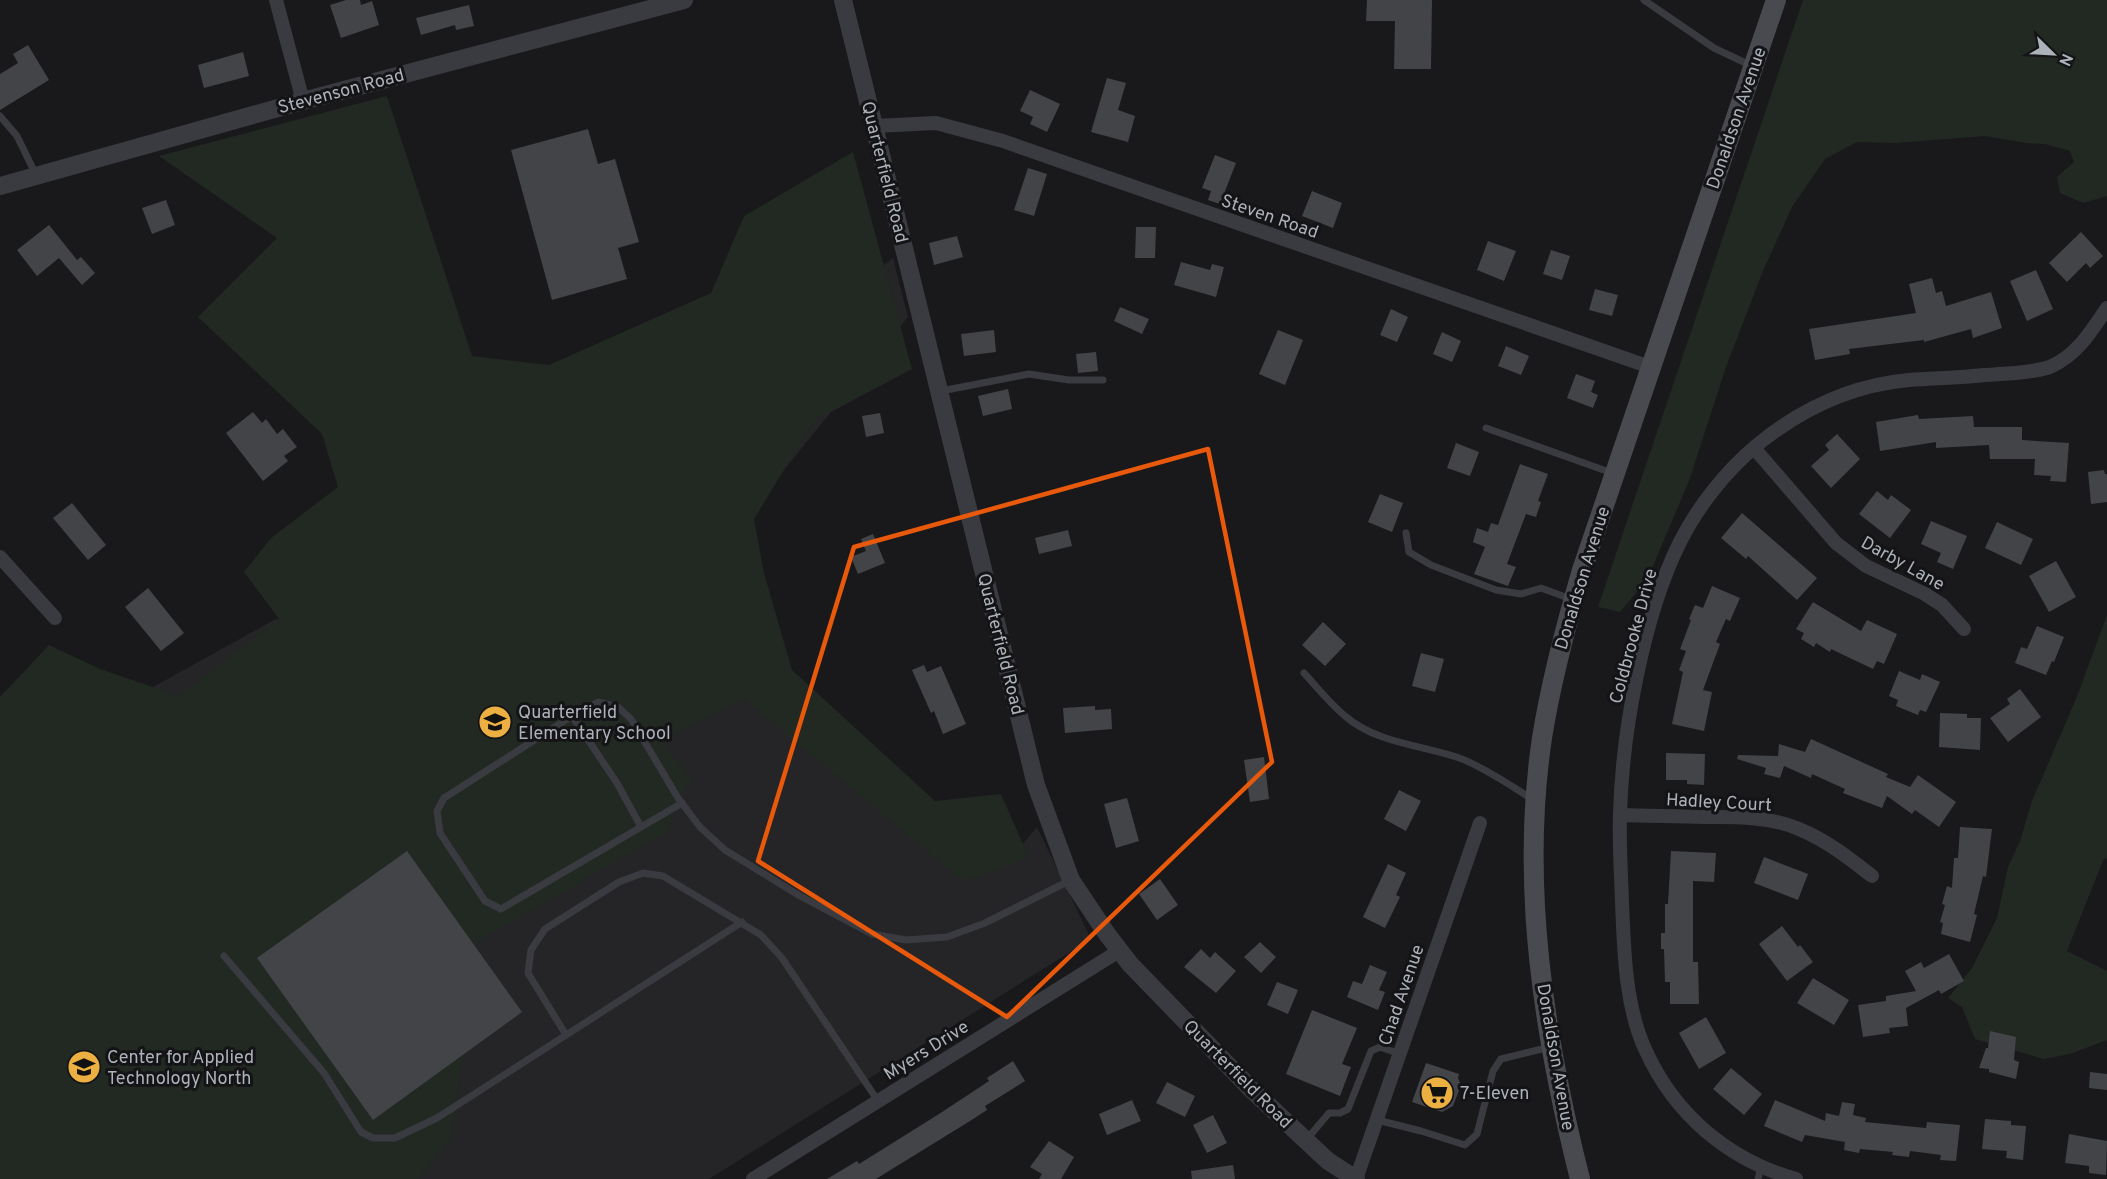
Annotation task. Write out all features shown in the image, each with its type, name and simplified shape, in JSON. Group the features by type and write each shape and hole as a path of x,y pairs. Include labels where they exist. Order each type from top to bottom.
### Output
{"main road":[{"name":"Donaldson Avenue","path":"1580,1179 1550,1047 1539,963 1534,826 1542,739 1557,659 1573,600 1614,473 1776,0"}],"street":[{"path":"276,0 303,101"},
{"name":"Stevenson Road","path":"0,186 303,101 684,0"},
{"name":"Quarterfield Road","path":"843,0 1036,785 1071,880 1119,951 1210,1048 1328,1161 1356,1179"},
{"name":"Steven Road","path":"874,126 936,123 1003,141 1650,367"},
{"name":"Coldbrooke Drive","path":"1796,1179 1760,1173 1698,1125 1676,1101 1658,1076 1634,1017 1623,923 1620,815 1624,761 1636,686 1668,571 1680,542 1702,506 1729,472 1782,425 1814,407 1873,386 1907,380 2019,372 2051,366 2082,345 2107,308"},
{"name":"Darby Lane","path":"1754,448 1836,543 1850,555 1882,575 1925,594 1942,605 1964,629"},
{"path":"0,557 55,618"},
{"name":"Hadley Court","path":"1620,815 1738,817 1775,822 1817,837 1848,856 1872,876"},
{"name":"Chad Avenue","path":"1356,1179 1480,823"},
{"name":"Myers Drive","path":"753,1179 1119,951"}],"lane":[{"path":"1644,0 1714,48 1753,67"},
{"path":"0,116 17,136 36,176"},
{"path":"939,392 1029,374 1069,380 1103,380"},
{"path":"1486,428 1614,473"},
{"path":"1406,533 1409,552 1431,565 1496,590 1521,594 1541,588 1573,600"},
{"path":"1304,673 1346,717 1368,730 1482,768 1536,802"},
{"path":"682,803 501,909 485,902 440,833 437,811 444,798 572,716 598,702 618,707 632,719 682,803 700,827 725,850 800,897 872,934 906,940 947,937 985,923 1071,880"},
{"path":"572,716 617,783 641,827"},
{"path":"566,1035 528,973 531,950 545,929 619,882 643,873 663,876 761,935 782,958 878,1101"},
{"path":"224,956 324,1073 362,1132 373,1138 395,1138 437,1118 742,922"},
{"path":"1306,1140 1329,1113 1340,1113 1348,1109 1371,1050 1380,1047 1400,1054"},
{"path":"1377,1120 1465,1145 1477,1134 1493,1071 1501,1059 1550,1047"}],"highlighted area":[{"path":"1208,449 1272,762 1007,1017 758,861 854,547"}],"shaded area":[{"path":"1803,0 2107,0 2107,196 2083,203 2060,193 2057,177 2074,162 2070,151 2045,144 1985,136 1896,143 1857,142 1825,159 1792,207 1763,271 1726,367 1689,481 1647,580 1620,612 1598,607"},
{"name":"Quarterfield Elementary School","path":"387,96 472,356 549,365 711,293 744,216 853,152 912,369 814,421 754,519 764,573 792,670 935,801 1001,794 1029,858 963,881 744,699 662,741 692,780 675,805 668,831 426,972 462,1056 452,1138 418,1179 0,1179 0,697 49,645 100,669 179,696 279,619 244,572 271,538 338,487 322,434 198,317 277,238 159,156"},
{"name":"Quarterfield Elementary School","path":"893,258 908,317 732,534 756,645 1005,865 1037,827 1091,939 709,1179 0,1179 0,875 135,697 274,620 450,574 584,496"},
{"path":"2107,615 2107,859 2104,858 2067,951 2107,971 2107,1040 2070,1054 2044,1059 1975,1039 1962,1007 1948,998 1972,968 1997,918 2008,867 2020,841 2032,801 2078,694"}],"building":[{"path":"346,0 360,0 361,5 372,1 379,25 341,38 330,5"},
{"path":"1367,0 1432,0 1431,69 1394,69 1395,21 1366,21"},
{"path":"469,5 474,26 456,30 455,25 421,35 416,18"},
{"path":"28,45 49,80 0,110 0,74 18,63 13,54"},
{"path":"243,52 249,76 204,88 198,65"},
{"path":"1107,78 1126,83 1118,110 1135,116 1128,142 1091,132"},
{"path":"1030,90 1060,104 1047,132 1030,124 1033,117 1020,111"},
{"path":"588,129 598,164 615,159 639,242 618,248 627,279 552,300 511,150"},
{"path":"1215,155 1236,163 1220,204 1208,200 1211,191 1202,188"},
{"path":"1028,168 1047,174 1034,216 1014,210"},
{"path":"1312,191 1342,203 1333,228 1302,216"},
{"path":"166,200 175,225 152,234 142,208"},
{"path":"49,225 77,260 81,257 95,273 82,285 59,258 37,276 17,250"},
{"path":"1136,227 1156,227 1155,258 1135,258"},
{"path":"2081,232 2103,256 2090,268 2086,263 2067,282 2049,263"},
{"path":"957,236 963,257 934,265 929,243"},
{"path":"1488,241 1516,251 1504,281 1477,270"},
{"path":"1551,250 1570,256 1562,280 1543,274"},
{"path":"1181,262 1210,270 1212,264 1224,267 1216,297 1174,285"},
{"path":"2036,270 2053,309 2027,321 2010,281"},
{"path":"1932,278 1936,293 1942,291 1946,306 1991,292 2002,328 1973,338 1971,329 1924,342 1924,340 1849,349 1850,354 1815,360 1809,329 1916,313 1909,284"},
{"path":"1595,289 1618,295 1612,316 1589,310"},
{"path":"1120,307 1149,319 1142,334 1114,321"},
{"path":"1391,309 1408,317 1397,342 1380,335"},
{"path":"994,330 996,352 964,356 961,334"},
{"path":"1278,330 1303,340 1285,385 1259,374"},
{"path":"1442,332 1461,341 1452,362 1433,354"},
{"path":"1506,346 1529,356 1521,375 1498,366"},
{"path":"1096,352 1098,371 1078,373 1076,354"},
{"path":"1576,374 1595,381 1591,392 1598,395 1593,408 1567,398"},
{"path":"1008,389 1012,409 983,416 978,396"},
{"path":"253,412 262,423 266,419 277,434 283,429 297,447 284,456 288,461 263,481 226,433"},
{"path":"880,413 884,433 866,437 862,416"},
{"path":"1918,415 1919,419 1973,416 1974,427 2022,427 2022,440 2069,443 2066,482 2050,481 2051,476 2034,475 2035,459 1990,459 1989,445 1936,448 1936,442 1880,451 1876,422"},
{"path":"1837,434 1860,459 1831,488 1811,466 1829,450 1825,445"},
{"path":"1456,443 1479,452 1470,476 1447,468"},
{"path":"1520,464 1548,474 1538,501 1541,502 1536,517 1526,514 1507,564 1516,567 1508,586 1474,574 1485,547 1473,542 1477,528 1488,532 1491,523 1498,525"},
{"path":"2104,470 2107,474 2107,502 2091,504 2088,472"},
{"path":"1877,491 1888,500 1891,495 1911,510 1890,538 1859,514"},
{"path":"1380,494 1403,503 1392,532 1368,522"},
{"path":"72,503 106,545 88,560 53,518"},
{"path":"1742,513 1817,578 1797,600 1748,556 1746,559 1721,538"},
{"path":"1931,521 1967,536 1953,569 1937,562 1941,553 1921,544"},
{"path":"1997,522 2033,539 2021,565 1985,548"},
{"path":"1068,530 1072,546 1039,554 1035,538"},
{"path":"873,534 885,563 858,574 851,557 866,551 861,539"},
{"path":"2056,561 2076,597 2049,612 2029,576"},
{"path":"1712,586 1740,598 1730,621 1726,619 1716,642 1720,644 1703,690 1712,692 1704,731 1672,724 1683,672 1679,670 1686,651 1680,649 1695,605 1703,608"},
{"path":"148,588 184,633 161,651 125,607"},
{"path":"1813,602 1861,631 1867,620 1897,634 1884,664 1877,661 1873,669 1831,649 1830,652 1816,643 1814,647 1801,639 1804,633 1796,629"},
{"path":"1323,622 1346,644 1325,666 1302,645"},
{"path":"2037,626 2064,637 2046,675 2015,663 2021,647 2027,649"},
{"path":"1421,653 1444,659 1435,692 1412,686"},
{"path":"924,665 927,672 941,666 966,724 943,734 934,711 931,713 912,670"},
{"path":"1899,671 1920,680 1922,674 1940,682 1926,712 1920,710 1918,715 1896,706 1898,700 1889,696"},
{"path":"2020,689 2041,717 2008,742 1990,718 2010,704 2007,699"},
{"path":"1095,706 1095,710 1111,709 1112,729 1065,733 1063,708"},
{"path":"1940,713 1967,714 1967,718 1981,718 1980,750 1939,747"},
{"path":"1811,739 1888,774 1886,777 1910,787 1918,775 1956,802 1939,827 1915,810 1912,814 1887,796 1882,808 1843,793 1845,789 1812,774 1811,778 1784,766 1780,778 1764,774 1766,768 1737,759 1738,755 1778,756 1779,744 1805,752"},
{"path":"1666,753 1705,754 1704,785 1687,784 1687,780 1666,780"},
{"path":"1264,757 1269,799 1250,802 1244,760"},
{"path":"1399,790 1421,801 1406,831 1384,819"},
{"path":"1127,798 1139,841 1116,848 1104,804"},
{"path":"1960,827 1992,829 1986,877 1983,876 1970,942 1941,934 1943,923 1940,922 1945,905 1942,904 1947,886 1952,888 1954,858 1958,858"},
{"path":"407,851 522,1012 373,1120 257,958"},
{"path":"1671,851 1716,853 1714,882 1693,881 1693,962 1698,962 1699,1004 1670,1004 1670,982 1665,982 1661,933 1665,933 1665,904 1668,904"},
{"path":"1764,857 1808,874 1798,900 1754,883"},
{"path":"1388,864 1406,873 1396,895 1400,897 1385,928 1363,917"},
{"path":"1160,879 1178,905 1157,920 1139,894"},
{"path":"1782,926 1813,962 1787,981 1759,944"},
{"path":"1260,942 1276,957 1261,973 1244,957"},
{"path":"1201,949 1210,958 1215,952 1236,971 1216,993 1184,967"},
{"path":"1949,954 1964,981 1941,994 1939,990 1906,1008 1908,1026 1889,1028 1890,1033 1863,1037 1858,1005 1886,1001 1886,996 1916,991 1905,971 1921,962 1924,968"},
{"path":"1370,965 1387,972 1379,990 1385,992 1378,1010 1347,997 1353,981 1362,984"},
{"path":"1813,978 1849,1000 1834,1025 1797,1003"},
{"path":"1277,982 1298,990 1288,1014 1267,1005"},
{"path":"1312,1010 1357,1028 1342,1064 1351,1067 1340,1096 1286,1074"},
{"path":"1706,1017 1726,1053 1699,1069 1679,1033"},
{"path":"1990,1031 2016,1037 2014,1060 2019,1062 2016,1079 1989,1072 1989,1069 1979,1068 1986,1048 1988,1048"},
{"path":"1013,1061 1025,1081 985,1106 987,1110 970,1121 876,1179 827,1179 857,1161 859,1164 939,1114 989,1081 987,1078"},
{"name":"7-Eleven","path":"1426,1063 1459,1074 1461,1085 1453,1106 1442,1112 1412,1102"},
{"path":"1731,1068 1762,1094 1744,1115 1713,1089"},
{"path":"2090,1072 2107,1074 2107,1090 2089,1088"},
{"path":"1167,1082 1195,1096 1185,1117 1156,1103"},
{"path":"1132,1100 1141,1121 1107,1135 1099,1114"},
{"path":"1775,1100 1825,1121 1826,1113 1839,1116 1842,1102 1855,1104 1853,1115 1866,1118 1865,1122 1926,1128 1927,1122 1960,1125 1956,1161 1940,1160 1941,1155 1910,1151 1909,1157 1892,1155 1893,1152 1860,1149 1859,1153 1844,1150 1845,1142 1805,1135 1802,1142 1764,1126"},
{"path":"1213,1115 1227,1143 1207,1153 1193,1125"},
{"path":"1985,1119 2011,1121 2011,1125 2026,1126 2023,1160 2006,1158 2007,1151 1982,1149"},
{"path":"2069,1134 2107,1141 2106,1175 2089,1173 2089,1166 2065,1163"},
{"path":"1049,1141 1074,1157 1061,1179 1039,1179 1042,1174 1030,1167"},
{"path":"1233,1165 1235,1179 1192,1179 1191,1171"}],"place":[{"name":"Quarterfield Elementary School","path":"495,722"},
{"name":"Center for Applied Technology North","path":"84,1067"},
{"name":"7-Eleven","path":"1437,1093"}]}
